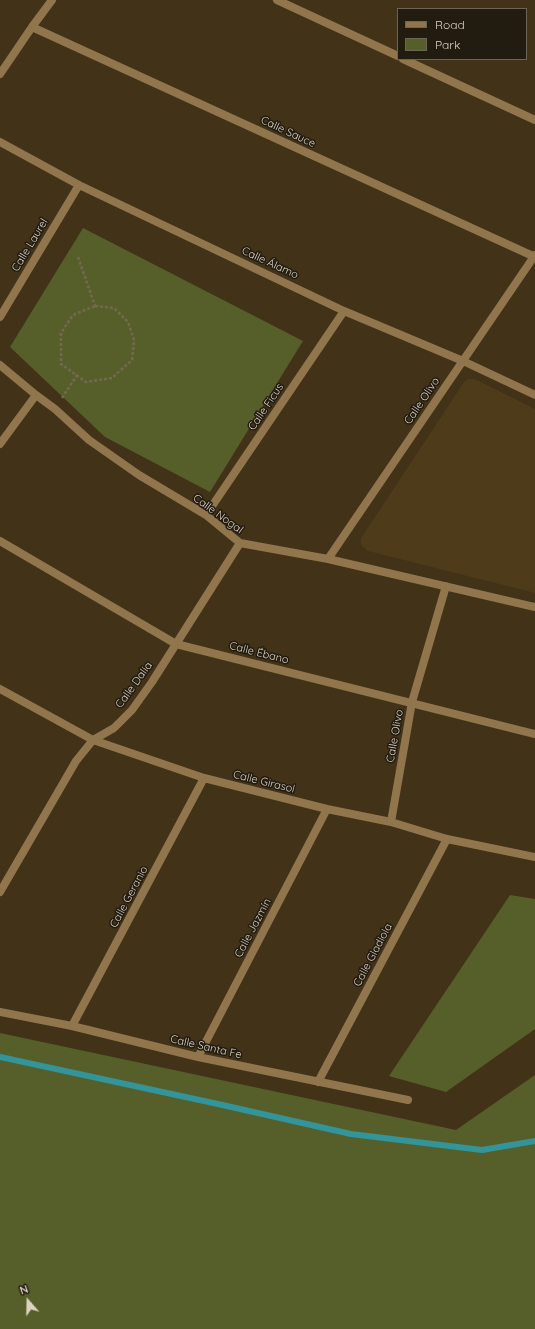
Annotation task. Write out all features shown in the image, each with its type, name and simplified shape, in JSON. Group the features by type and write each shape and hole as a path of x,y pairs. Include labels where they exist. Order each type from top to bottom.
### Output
{"street":[{"path":"0,74 52,0"},
{"path":"277,0 397,56"},
{"name":"Calle Sauce","path":"32,27 535,257"},
{"path":"405,60 535,120"},
{"name":"Calle Álamo","path":"0,142 79,185 344,311 463,361 535,395"},
{"name":"Calle Laurel","path":"0,317 79,185"},
{"name":"Calle Olivo","path":"328,559 535,257"},
{"name":"Calle Ficus","path":"206,515 344,311"},
{"name":"Calle Nogal","path":"0,365 55,409 89,440 139,475 206,515 240,543 328,559 535,607"},
{"path":"0,444 36,395"},
{"name":"Calle Ébano","path":"0,541 176,644 535,734"},
{"name":"Calle Dalia","path":"0,892 76,761 93,740 114,728 132,710 152,682 240,543"},
{"name":"Calle Olivo","path":"391,822 412,702 446,586"},
{"name":"Calle Girasol","path":"0,689 93,740 204,778 327,810 391,822 447,839 535,857"},
{"name":"Calle Geranio","path":"72,1026 204,778"},
{"name":"Calle Jazmín","path":"198,1057 327,810"},
{"name":"Calle Gladiola","path":"318,1082 447,839"},
{"name":"Calle Santa Fe","path":"0,1012 72,1026 198,1057 408,1100"}],"path":[{"path":"78,257 95,306"},
{"path":"95,306 114,308 128,322 134,340 132,360 112,378 86,382 61,364 61,333 73,315 95,306"},
{"path":"55,409 77,375"}],"shaded area":[{"path":"468,379 479,381 535,409 535,593 368,551 361,545 361,538 464,382"}],"green space":[{"path":"83,228 303,341 210,492 105,437 10,347"},
{"path":"510,895 535,899 535,1029 446,1092 389,1076"},
{"path":"0,1033 456,1130 535,1075 535,1329 0,1329"}],"waterway":[{"path":"0,1057 351,1134 482,1150 535,1141"}]}
